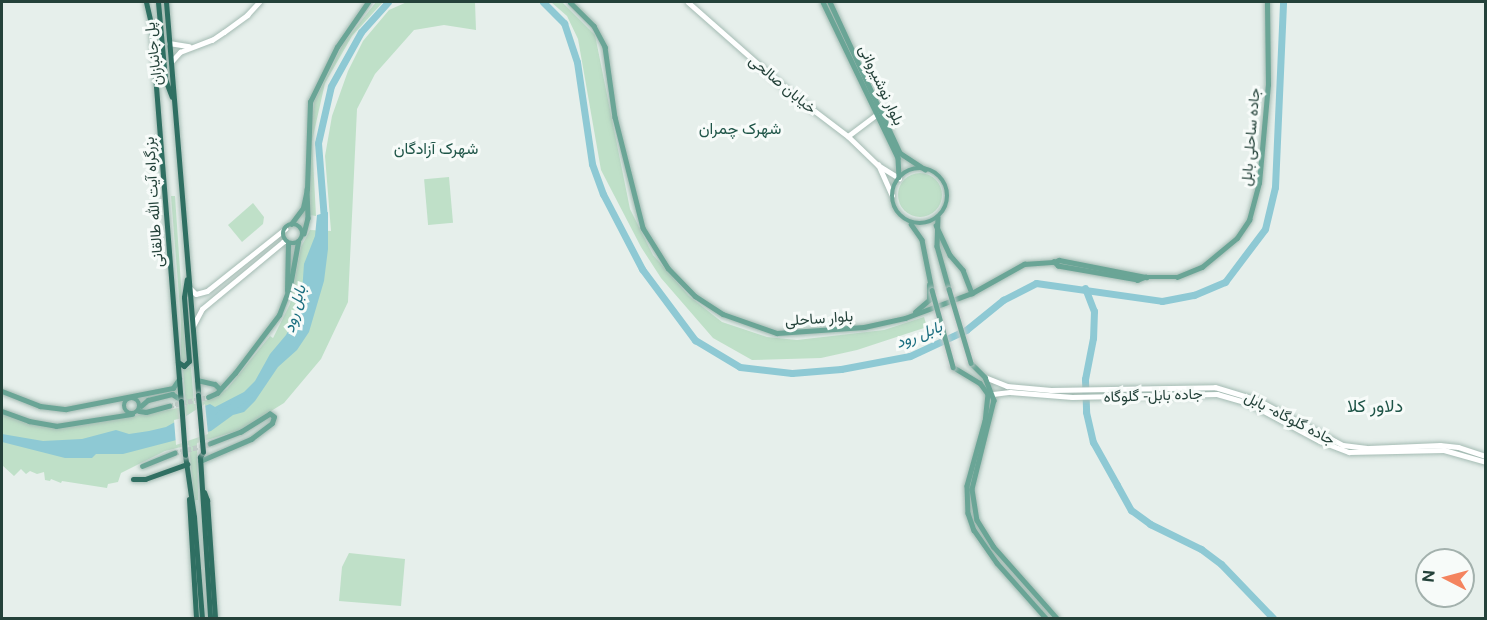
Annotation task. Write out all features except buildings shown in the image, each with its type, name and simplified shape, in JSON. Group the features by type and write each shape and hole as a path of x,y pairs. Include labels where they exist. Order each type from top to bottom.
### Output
{"highway":[{"name":"بزرگراه آیت الله طالقانی","path":"146,2 151,23 193,542"},
{"path":"151,23 149,7 152,2"},
{"name":"پل جانبازان","path":"158,2 165,72 174,103"},
{"name":"بزرگراه آیت الله طالقانی","path":"165,4 197,380 208,556"},
{"path":"177,360 183,366 189,361 184,297 188,273"},
{"path":"133,479 145,479 186,460"},
{"path":"193,542 196,618"},
{"path":"193,542 202,618"},
{"path":"208,556 210,618"},
{"path":"208,556 216,618"}],"main road":[{"path":"171,62 180,52 224,32 247,15 259,2"},
{"path":"208,398 220,389 268,332 288,294 298,242 304,234 308,218 310,102 337,47 368,2"},
{"name":"بلوار ساحلی","path":"570,2 594,26 605,47 621,144 643,228 668,268 695,296 740,322 777,333 851,329 905,318 972,293 1016,267 1030,262 1054,262"},
{"name":"خيابان صالحی","path":"688,2 790,92 848,136 879,165"},
{"name":"بلوار نوشیروانی","path":"823,2 898,158 899,178"},
{"name":"بلوار نوشیروانی","path":"830,2 900,153 925,169"},
{"name":"جاده ساحلی بابل","path":"1054,262 1059,260 1146,277 1166,278 1189,274 1230,246 1249,220 1259,183 1268,85 1267,2"},
{"path":"169,43 182,47 194,46"},
{"path":"848,136 877,114"},
{"path":"879,165 899,178"},
{"path":"879,165 898,214 909,222 922,240 932,290 953,367 980,383 990,394"},
{"path":"892,172 898,165"},
{"path":"892,196 899,178 911,170 925,169 936,174 945,186 947,201 936,225 937,246 971,363 985,377 990,394 989,426 972,489 975,515 985,536 1057,618"},
{"path":"189,287 198,294 214,286 285,229 303,208 307,189"},
{"path":"909,222 924,224 938,217"},
{"path":"291,224 300,226 304,234"},
{"path":"936,225 950,255 963,270 972,293"},
{"path":"285,229 283,236 288,242 288,294"},
{"path":"193,329 198,314 220,294 283,242 298,242"},
{"path":"905,318 923,308 929,300 927,264"},
{"path":"214,286 220,294"},
{"name":"جاده گلوگاه - بابل","path":"985,377 1007,386 1071,390 1198,385 1229,389 1258,400 1324,436 1349,446 1369,448 1440,445 1458,447 1485,456"},
{"path":"2,391 31,403 60,409 131,398 173,388 179,379"},
{"path":"197,380 215,384 220,389"},
{"path":"1136,387 1136,394"},
{"name":"جاده بابل - گلوگاه","path":"990,394 1010,392 1094,397 1205,393 1238,399 1320,441 1349,452 1444,450 1485,462"},
{"path":"2,411 30,421 56,426 132,414 151,399 174,394 180,400"},
{"path":"990,394 967,486 968,513 974,530 997,563 1046,618"},
{"path":"132,414 124,407 125,401 131,398 137,399 140,408"},
{"path":"151,399 147,406 154,410"},
{"path":"140,408 154,410 169,406"},
{"path":"201,457 252,440 272,423 274,417 270,414 241,432 210,444"},
{"path":"142,466 174,453"}],"green space":[{"path":"376,2 383,2 352,36 325,83 312,141 316,216 310,215 310,141 314,102 343,44"},
{"path":"407,2 475,2 476,30 444,25 414,30 375,74 357,109 348,302 321,359 284,403 240,430 197,443 198,500 194,500 189,445 165,451 121,473 118,482 108,484 107,488 45,480 44,472 37,474 30,471 26,474 21,469 14,476 2,465 2,411 56,426 77,426 186,406 183,370 191,367 194,404 205,401 227,389 270,336 273,338 290,304 301,247 310,230 331,231 325,156 332,116 348,71 363,41 389,10"},
{"path":"551,2 562,2 595,35 630,209 653,255 689,296 722,322 767,337 797,340 884,330 924,317 927,327 857,350 821,358 752,360 713,338 661,278 641,247 601,170 578,39 567,16"},
{"path":"920,173 936,179 942,195 936,211 920,217 904,211 898,195 904,179"},
{"path":"449,177 453,223 428,225 424,179"},
{"path":"171,196 175,196 186,359 184,362 181,360 181,321"},
{"path":"253,203 264,217 263,224 242,242 228,225"},
{"path":"349,553 405,559 401,606 339,601 342,567"}],"water":[{"path":"328,212 328,249 324,281 309,332 297,350 278,367 255,401 244,412 233,415 211,431 123,454 96,454 92,458 65,458 2,442 2,434 43,441 82,439 116,430 129,434 149,431 166,427 210,404 215,407 244,392 255,381 270,354 286,335 301,306 304,264 315,236 317,215"}],"pier":[{"path":"205,404 208,434 176,445 174,420 183,418"}],"waterway":[{"name":"بابل رود","path":"324,219 318,143 331,86 361,32 388,2"},
{"name":"بابل رود","path":"543,2 564,23 577,62 592,164 603,194 642,269 695,340 740,367 792,373 841,369 910,356 966,330 1003,300 1036,283 1162,301 1194,295 1225,282 1265,229 1275,187 1283,2"},
{"path":"1085,288 1094,311 1093,338 1085,379 1086,412 1093,442 1131,510 1150,524 1201,549 1221,564 1273,618"},
{"name":"بابل رود","path":"219,415 249,395"}],"tunnel":[{"path":"169,406 208,397"},
{"path":"174,453 210,444"}],"district":[{"name":"شهرک چمران","path":"740,129"},
{"name":"شهرک آزادگان","path":"436,149"},
{"name":"دلاور کلا","path":"1375,406"}]}
